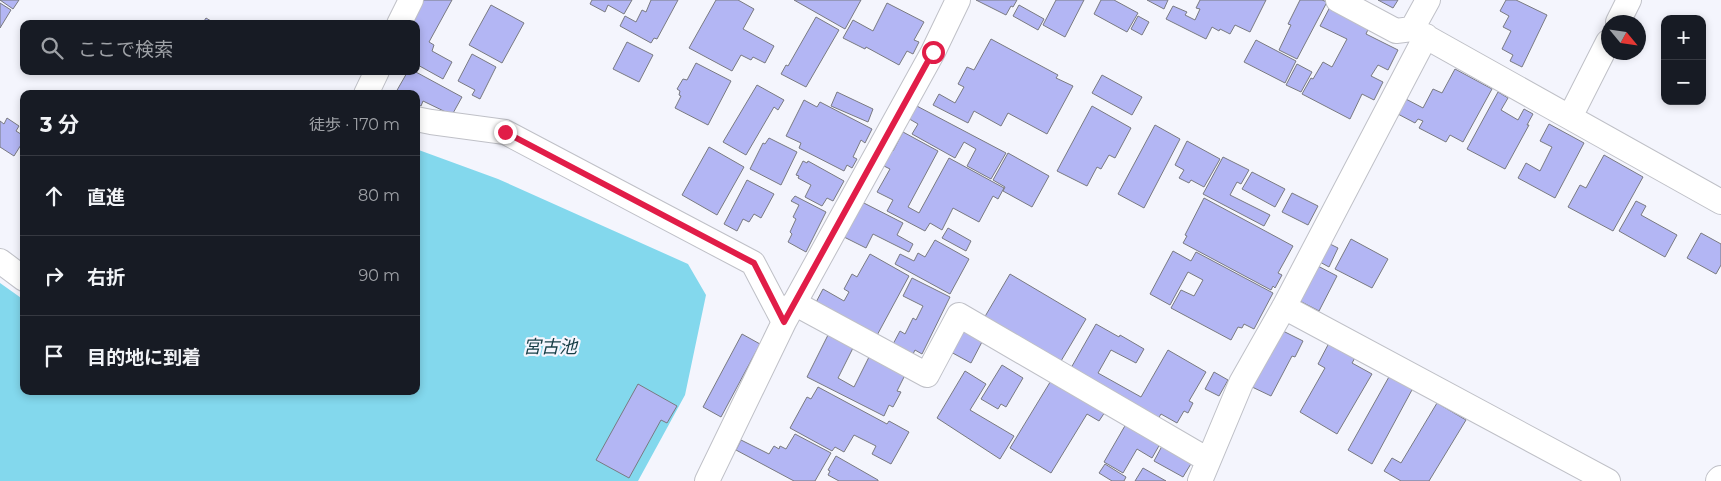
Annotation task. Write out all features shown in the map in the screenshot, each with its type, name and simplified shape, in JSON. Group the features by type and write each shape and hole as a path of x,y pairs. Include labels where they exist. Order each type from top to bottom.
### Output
{"street":[{"path":"401,20 411,0"},
{"path":"707,481 789,313 933,52 958,0"},
{"path":"1338,0 1396,31 1419,33 1721,202"},
{"path":"420,119 505,132 754,263 789,313 927,375 959,315 1204,471 1241,382 1284,306 1419,33 1428,0"},
{"path":"1622,15 1630,0"},
{"path":"1570,117 1601,56"},
{"path":"368,90 375,75"},
{"path":"0,261 20,276"},
{"path":"1284,306 1608,481"}],"water":[{"name":"宮古池","path":"420,150 498,179 688,264 706,295 685,395 638,481 0,481 0,283 20,297 20,395 420,395"}],"building":[{"path":"0,0 19,0 13,9"},
{"path":"422,0 452,0 429,42 434,45 432,51 452,62 443,79 420,66 420,20 411,20"},
{"path":"592,0 632,0 624,14 608,5 605,12 590,4"},
{"path":"651,0 678,0 657,39 654,38 651,43 620,26 625,16 636,22 642,10 646,12"},
{"path":"716,0 738,0 754,9 743,29 774,46 765,63 753,57 751,60 741,55 732,71 689,48"},
{"path":"794,0 861,0 845,29"},
{"path":"976,0 1017,0 1006,15"},
{"path":"1056,0 1084,0 1065,37 1043,25"},
{"path":"1101,0 1114,0 1138,13 1127,32 1094,14"},
{"path":"1147,0 1168,0 1164,9"},
{"path":"1200,0 1266,0 1250,32 1235,25 1230,34 1212,27 1206,39 1166,19 1173,6 1187,12 1185,15 1195,20 1200,9 1196,8"},
{"path":"1300,0 1322,0 1327,2 1297,59 1279,50 1291,25 1288,24"},
{"path":"1378,0 1398,0 1393,8"},
{"path":"1506,0 1516,0 1547,15 1522,67 1510,61 1513,55 1502,49 1511,31 1503,27 1509,16 1500,11"},
{"path":"0,3 11,10 0,28"},
{"path":"887,3 924,22 914,40 919,42 913,54 907,51 899,65 866,47 865,49 843,38 853,20 873,31"},
{"path":"491,5 524,23 502,63 469,45"},
{"path":"1019,5 1044,19 1038,30 1013,16"},
{"path":"1331,5 1370,25 1366,34 1398,50 1388,70 1378,65 1371,76 1383,82 1374,100 1362,94 1350,119 1302,94 1323,62 1332,67 1347,39 1320,26"},
{"path":"1138,16 1149,22 1142,35 1131,29"},
{"path":"816,17 839,30 806,87 781,74 786,65 788,66"},
{"path":"991,39 1058,75 1056,78 1073,86 1047,134 1008,113 1001,126 974,111 968,123 933,105 939,94 955,103 964,87 958,84 967,67 974,70"},
{"path":"1256,40 1296,61 1285,83 1244,62"},
{"path":"627,42 653,55 639,82 613,69"},
{"path":"472,54 496,67 480,99 472,95 475,90 458,81"},
{"path":"696,63 731,81 708,125 675,108 681,96 679,95 680,91 677,89 683,79 687,80"},
{"path":"1297,64 1312,72 1301,92 1286,85"},
{"path":"1455,69 1492,89 1463,142 1450,135 1446,142 1419,128 1423,121 1418,119 1415,123 1396,113 1404,98 1423,108 1433,89 1442,93"},
{"path":"420,74 462,97 452,115 423,101 420,105 420,90 397,90 406,75"},
{"path":"1102,75 1142,97 1132,115 1092,93"},
{"path":"757,85 784,100 778,110 774,107 746,155 723,142"},
{"path":"837,92 873,109 868,122 831,106"},
{"path":"1498,92 1508,98 1501,110 1518,120 1524,109 1533,114 1505,169 1467,149"},
{"path":"804,100 817,107 820,102 872,129 865,143 861,140 853,157 857,159 852,168 847,165 844,171 799,148 801,143 786,136"},
{"path":"913,104 1006,153 991,179 967,166 976,149 964,142 955,158 912,134 918,124 906,117"},
{"path":"1092,106 1131,128 1115,158 1109,155 1101,169 1097,167 1087,186 1057,171"},
{"path":"7,118 19,126 16,131 20,134 20,146 14,156 0,147 0,121 4,124"},
{"path":"1549,124 1584,143 1555,198 1518,178 1526,163 1540,171 1552,147 1540,141"},
{"path":"1155,125 1180,139 1144,208 1118,194"},
{"path":"903,132 938,151 908,207 919,213 949,158 1004,188 998,199 993,196 979,222 953,208 942,230 930,223 925,231 887,211 893,200 877,192 890,169 882,165 890,149 893,151"},
{"path":"769,138 797,152 781,185 750,169 763,143 765,144"},
{"path":"1187,141 1220,159 1204,187 1191,180 1189,183 1179,178 1184,170 1175,165"},
{"path":"709,147 744,167 717,215 682,195"},
{"path":"1008,153 1049,176 1032,207 1003,191 1005,187 993,180"},
{"path":"1604,155 1643,177 1613,231 1568,207 1580,185 1586,188"},
{"path":"1223,157 1249,170 1241,184 1237,182 1230,195 1270,215 1264,226 1203,194"},
{"path":"803,161 807,163 808,161 844,181 833,201 827,198 822,206 805,197 811,185 796,175"},
{"path":"1252,172 1285,189 1275,207 1242,189"},
{"path":"747,180 774,194 761,218 754,214 749,222 743,219 737,231 724,224"},
{"path":"1292,193 1318,206 1308,225 1282,212"},
{"path":"795,196 826,212 806,252 788,242 796,219 793,217 799,205 791,201"},
{"path":"1204,198 1293,246 1278,273 1282,275 1275,288 1273,286 1271,290 1183,243 1187,236 1185,235"},
{"path":"858,200 903,223 897,235 913,244 909,252 873,234 866,248 838,234"},
{"path":"1636,201 1646,206 1641,215 1677,235 1665,257 1619,231"},
{"path":"948,228 971,241 966,251 942,238"},
{"path":"1701,233 1721,244 1721,265 1716,274 1687,258"},
{"path":"1351,239 1388,259 1372,288 1335,269"},
{"path":"935,240 969,259 950,294 895,264 900,254 914,261 918,253 925,257"},
{"path":"1330,244 1338,248 1329,267 1318,261 1325,248 1328,249"},
{"path":"1173,251 1191,261 1196,252 1273,293 1254,329 1244,324 1242,328 1238,327 1231,340 1171,308 1181,290 1194,296 1203,280 1188,272 1170,305 1150,294"},
{"path":"870,254 909,276 875,339 814,306 823,289 844,301 849,292 844,289 852,274 857,277"},
{"path":"1314,264 1337,276 1319,311 1296,299"},
{"path":"1010,274 1086,319 1061,361 980,325"},
{"path":"912,278 950,297 922,354 915,350 912,356 892,346 900,331 905,334 913,318 916,320 923,306 903,296"},
{"path":"1096,324 1144,349 1136,363 1111,350 1098,373 1141,397 1168,350 1206,372 1189,401 1193,403 1188,413 1184,411 1177,423 1161,414 1154,426 1067,375"},
{"path":"962,329 983,340 971,363 949,351"},
{"path":"1279,329 1303,341 1295,357 1292,356 1271,396 1250,386"},
{"path":"742,334 760,344 721,417 703,407"},
{"path":"828,335 853,348 838,378 854,387 869,357 905,375 897,391 901,392 893,407 889,405 884,416 807,377"},
{"path":"1330,341 1356,356 1352,363 1372,374 1337,434 1300,412 1325,368 1318,364"},
{"path":"1002,365 1023,378 1006,407 1001,404 998,409 981,399"},
{"path":"965,371 986,384 970,410 1014,436 1000,459 937,418"},
{"path":"1214,372 1228,380 1219,396 1205,389"},
{"path":"1390,375 1413,388 1372,464 1348,450"},
{"path":"1052,379 1105,412 1099,421 1087,414 1051,473 1010,448"},
{"path":"638,384 677,406 667,423 661,420 629,478 596,460"},
{"path":"818,387 887,424 889,421 909,432 891,464 872,454 876,446 854,435 844,452 835,447 832,451 790,428 807,397 811,399"},
{"path":"1437,403 1466,420 1429,481 1401,481 1384,471 1392,458 1401,463"},
{"path":"1126,424 1160,444 1152,458 1137,449 1123,473 1104,462"},
{"path":"795,434 831,453 815,481 794,481 736,450 741,440 769,454 774,446 779,449 780,446 786,449"},
{"path":"1162,446 1192,462 1183,477 1154,461"},
{"path":"836,456 878,481 839,481 828,475 830,471 828,470"},
{"path":"1105,464 1126,477 1124,481 1112,481 1099,473"},
{"path":"1143,468 1166,481 1135,481"}],"route":[{"path":"505,132 754,263 784,322 933,52"}]}
